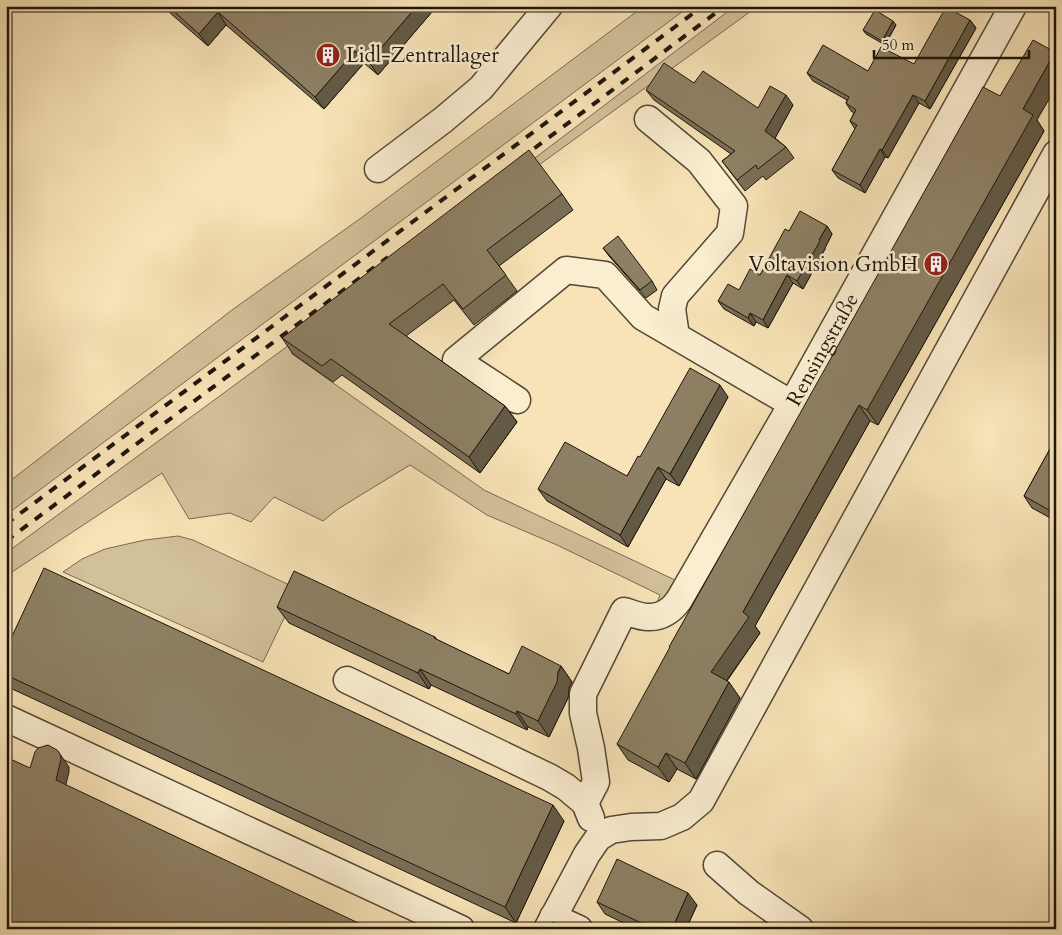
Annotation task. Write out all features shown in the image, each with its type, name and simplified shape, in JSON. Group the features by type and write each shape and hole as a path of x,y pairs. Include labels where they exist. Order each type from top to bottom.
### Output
{"street":[{"path":"378,169 443,120 480,88 549,6"},
{"name":"Rensingstraße","path":"585,803 596,782 583,713 584,694 624,611 648,617 664,614 672,609 687,586 792,404 1013,6"},
{"path":"648,119 699,161 734,206 730,233 675,296 672,309 676,336"},
{"path":"579,929 550,923 587,854 598,838 611,830 661,826 682,817 701,801 1056,154"},
{"path":"517,400 456,360 566,270 605,275 643,317 792,404"},
{"path":"347,680 549,777 566,787 585,803 598,838"},
{"path":"6,718 461,929"},
{"path":"717,865 750,893 800,929"}],"shaded area":[{"path":"644,6 690,6 6,515 6,484 232,310 361,218"},
{"path":"735,6 758,6 499,194 291,353 484,490 675,580 662,604 655,608 660,595 557,545 487,515 410,465 338,509 323,521 274,497 251,522 230,513 189,519 162,473 6,576 6,553 285,348"},
{"path":"178,536 193,540 298,589 263,662 63,572 82,559 105,549 145,540"}],"building":[{"name":"Lidl-Zentrallager","path":"168,6 417,6 369,62 355,51 315,97 218,12 199,34"},
{"path":"946,7 970,20 925,101 913,95 860,185 832,170 857,125 850,121 856,110 846,103 849,97 807,73 823,45 868,71 881,47 914,64"},
{"path":"875,10 893,21 882,41 863,30"},
{"path":"1033,40 1055,52 1023,109 1033,115 867,410 859,405 743,612 749,617 711,672 729,682 685,763 666,753 658,767 617,744 669,647 983,87 1000,96"},
{"path":"664,63 694,83 703,71 758,108 770,86 786,95 765,131 786,147 758,169 756,165 737,180 722,161 735,151 646,90"},
{"path":"529,150 562,194 487,250 506,275 463,309 443,284 389,324 505,406 469,457 331,359 322,366 282,338"},
{"path":"800,211 827,226 797,281 787,275 763,320 750,313 748,318 718,301 728,284 739,290 750,269 760,275 785,229 789,231"},
{"path":"618,236 652,281 640,290 603,248"},
{"path":"690,368 720,385 670,474 658,467 620,535 538,489 565,442 627,476 638,456 640,457"},
{"path":"1056,438 1056,514 1024,496"},
{"path":"44,568 553,805 505,907 6,675 6,649"},
{"path":"294,571 509,674 522,646 561,666 557,682 538,721 517,711 516,714 420,669 418,673 277,607"},
{"path":"48,745 60,754 61,759 56,780 371,929 6,929 6,757 30,768 38,748"},
{"path":"617,859 688,893 672,929 654,929 597,902"},
{"path":"553,922 561,927 569,928 575,926 582,929 550,929"}],"railway":[{"path":"6,524 703,6"},
{"path":"520,159 725,6"},
{"path":"6,541 388,257"}],"place":[{"name":"Lidl-Zentrallager","path":"328,55"},
{"name":"Voltavision GmbH","path":"936,264"}]}
